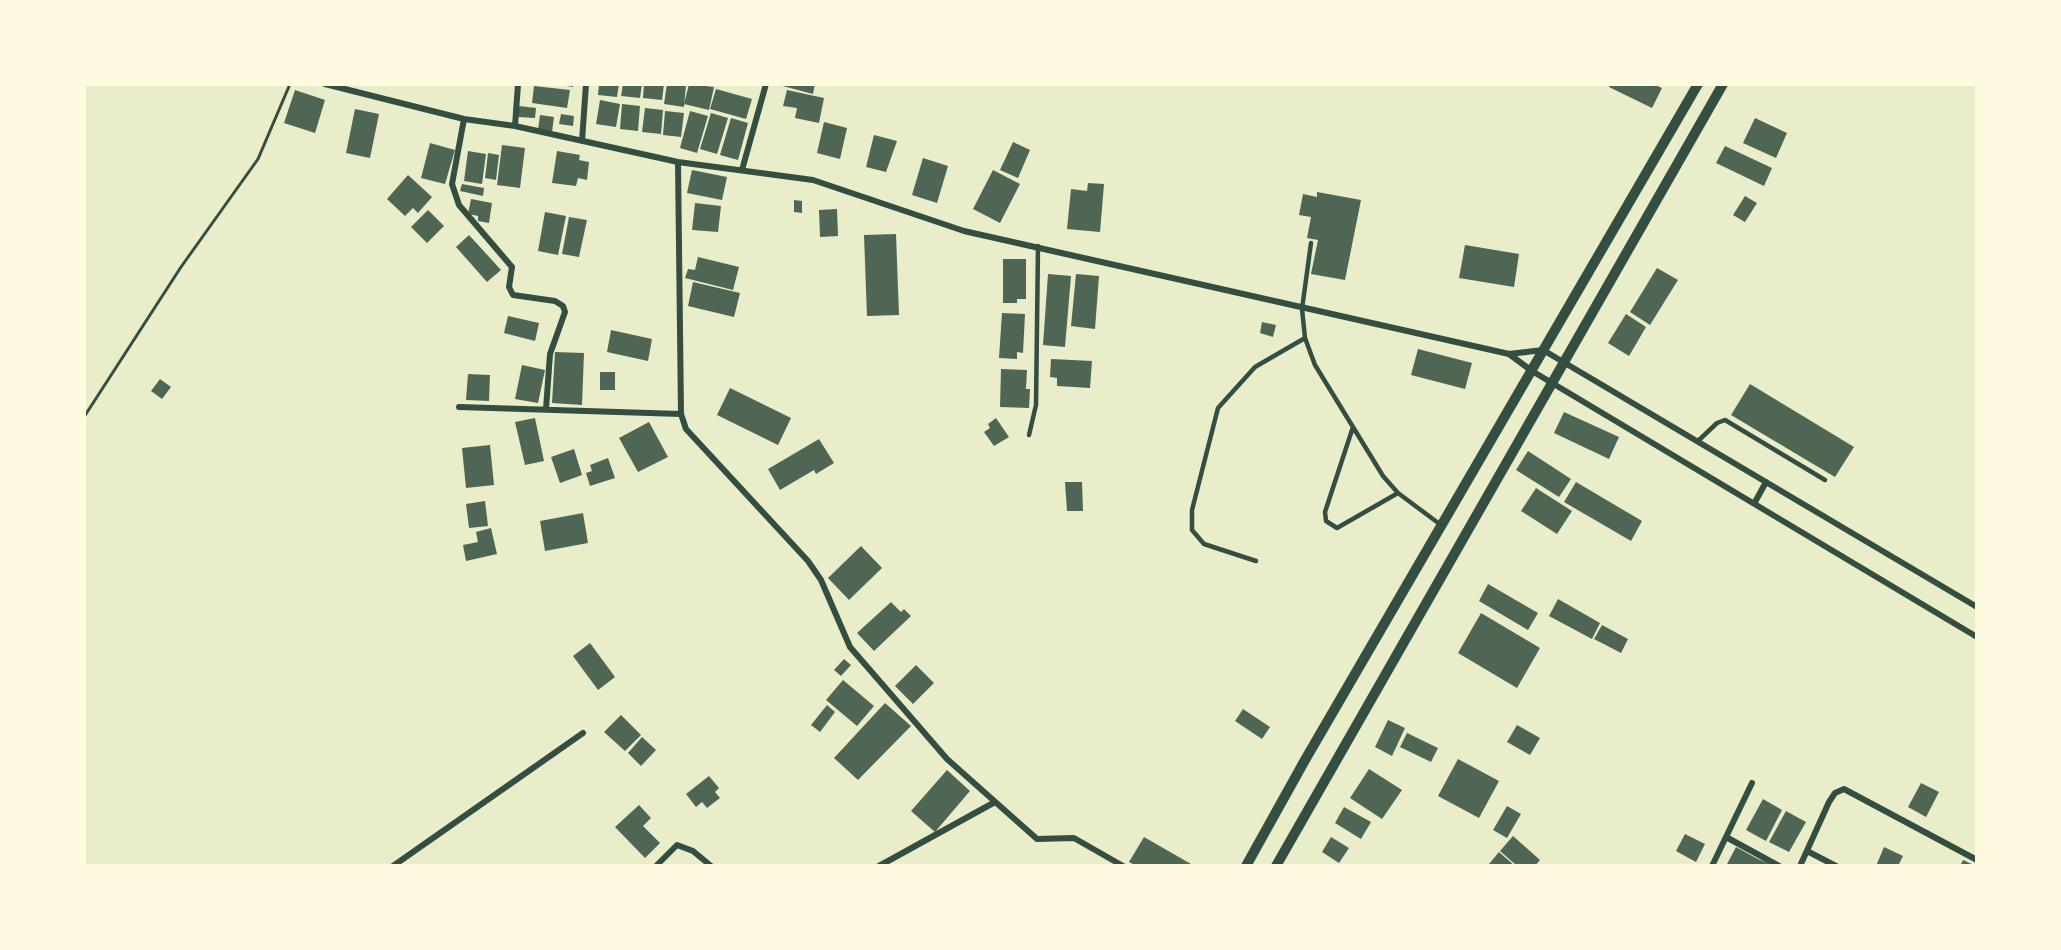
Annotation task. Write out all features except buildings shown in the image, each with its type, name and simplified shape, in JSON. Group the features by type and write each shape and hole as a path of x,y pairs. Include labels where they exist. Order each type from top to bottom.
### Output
{"street":[{"path":"325,84 464,119 515,126 678,162 813,180 964,231 1038,246 1302,309 1509,354 1543,350 1977,607"},
{"path":"515,126 518,84"},
{"path":"582,141 586,84"},
{"path":"742,170 766,84"},
{"path":"1246,866 1441,525 1698,84"},
{"path":"1276,866 1551,381 1723,84"},
{"path":"464,119 452,184 459,205 512,267 509,287 513,296 555,301 563,306 565,312 550,354 546,409"},
{"path":"678,162 681,414 686,429 808,561 821,580 850,647 947,759 1037,839 1074,838 1123,866"},
{"path":"1509,354 1977,638"},
{"path":"459,407 681,414"},
{"path":"1755,502 1766,482"},
{"path":"393,866 583,733"},
{"path":"1712,866 1752,783"},
{"path":"1800,866 1829,802 1835,794 1844,789 1977,860"},
{"path":"879,866 995,802"},
{"path":"1726,837 1779,866"},
{"path":"656,866 677,846 693,851 711,866"},
{"path":"1807,851 1836,866"}],"lane":[{"path":"1311,243 1302,309 1305,338 1316,365 1383,476 1398,493 1441,525"},
{"path":"1029,435 1036,405 1038,246"},
{"path":"1257,561 1204,544 1192,530 1192,510 1218,408 1255,367 1305,338"},
{"path":"1698,441 1717,423 1725,420 1825,480"},
{"path":"1353,426 1325,512 1326,521 1337,528 1398,493"}],"path":[{"path":"84,417 181,267 258,159 290,84"}]}
